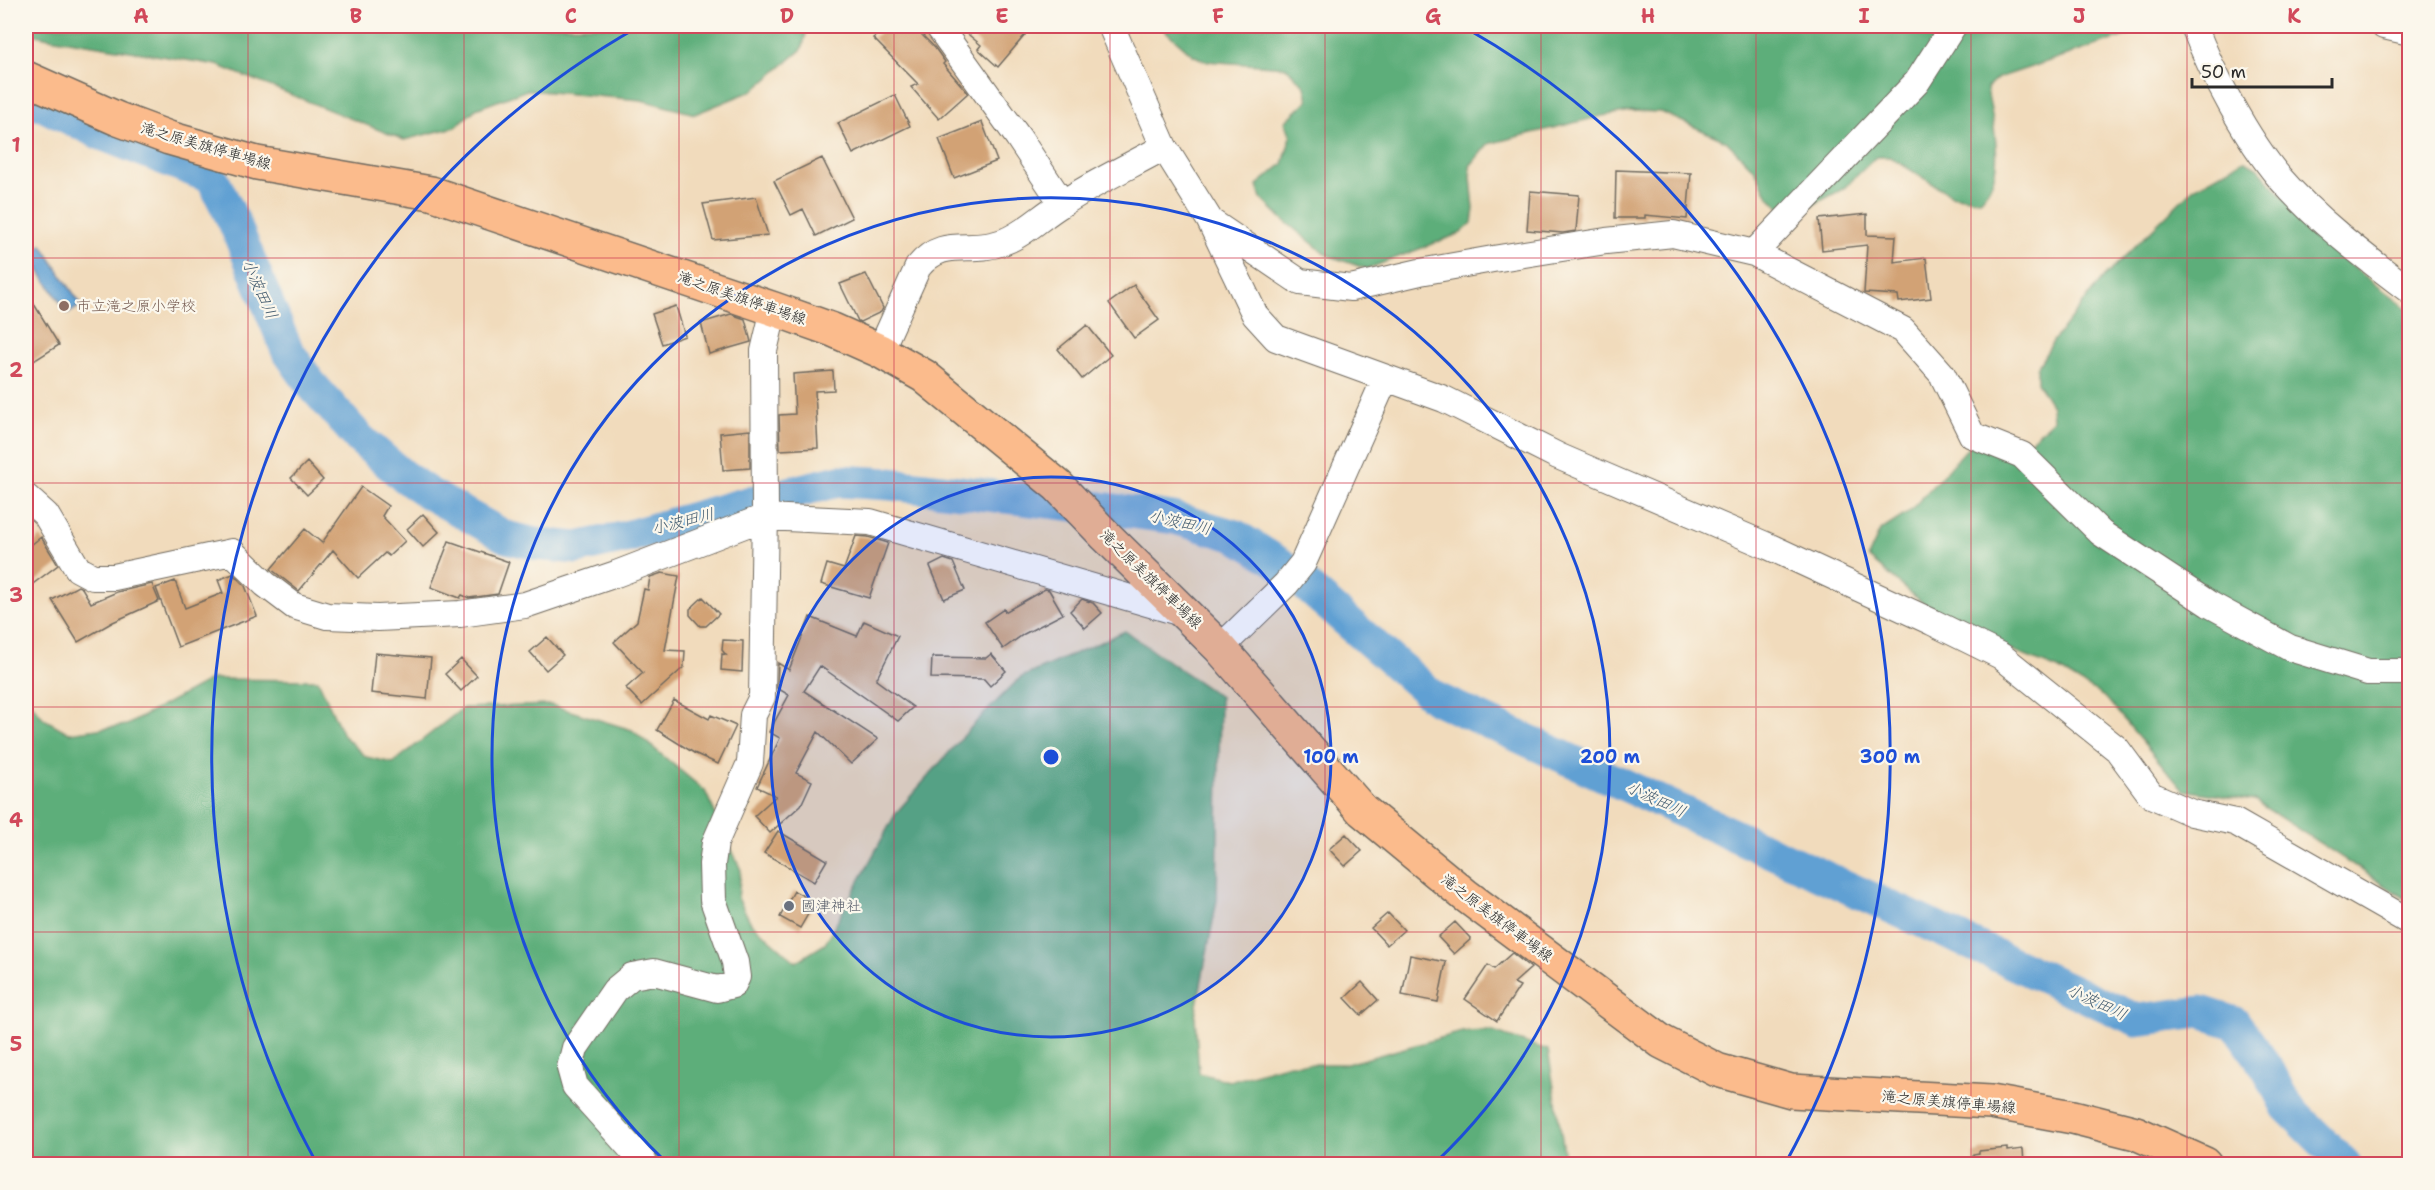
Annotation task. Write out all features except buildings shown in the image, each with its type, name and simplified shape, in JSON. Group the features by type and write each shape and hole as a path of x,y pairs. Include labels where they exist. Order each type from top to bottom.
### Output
{"main road":[{"name":"滝之原美旗停車場線","path":"26,78 118,119 169,138 257,163 431,194 774,309 833,330 880,351 924,376 1058,486 1221,648 1362,810 1465,895 1662,1042 1717,1070 1791,1091 1991,1102 2073,1117 2136,1133 2205,1164"}],"street":[{"path":"938,26 1006,119 1062,204"},
{"path":"1111,26 1164,147 1209,219 1255,315 1276,338 1444,399 1558,456 1770,547 2001,656 2117,749 2151,795 2192,813 2235,822 2409,922"},
{"path":"1754,253 1917,82 1953,26"},
{"path":"2194,26 2251,140 2279,177 2344,242 2409,291"},
{"path":"2384,26 2409,32"},
{"path":"880,351 918,267 927,257 947,248 988,247 1005,242 1062,204 1164,147"},
{"path":"1209,219 1300,282 1351,288 1420,272 1493,259 1606,241 1673,234 1754,253 1903,330 1942,374 1972,435 2022,455 2101,533 2209,604 2290,648 2368,672 2409,672"},
{"path":"645,1164 575,1086 570,1068 575,1048 615,990 632,976 654,972 717,989 733,985 737,977 735,962 714,900 712,864 715,843 750,763 753,715 762,697 765,514 764,351 774,309"},
{"path":"1221,648 1286,584 1303,562 1385,379"},
{"path":"26,496 46,515 78,568 93,577 114,577 232,552 265,584 294,606 327,616 378,618 460,614 525,605 616,574 765,514 870,522 1185,614"}],"green space":[{"path":"26,26 808,26 802,49 754,90 695,114 641,100 527,90 476,109 455,127 404,140 217,65 49,38 26,33"},
{"path":"1160,26 2133,26 2134,33 1998,78 1987,88 1995,132 1996,162 1989,189 1980,200 1951,195 1890,157 1876,157 1843,189 1790,217 1768,196 1755,170 1726,141 1661,112 1631,111 1488,144 1470,166 1474,209 1472,223 1461,233 1367,269 1327,255 1282,219 1261,198 1257,185 1283,164 1291,136 1285,122 1308,100 1305,86 1286,67 1205,61 1193,55"},
{"path":"2244,160 2258,168 2331,250 2409,310 2409,901 2255,801 2183,790 2106,698 2058,669 1977,637 1931,610 1868,557 1880,531 1908,513 1986,428 2028,443 2053,420 2052,406 2037,382 2037,368 2054,340 2104,277 2194,188"},
{"path":"1125,631 1220,697 1217,900 1195,1016 1199,1073 1229,1081 1289,1064 1347,1064 1462,1032 1490,1031 1548,1050 1566,1164 26,1164 26,697 44,719 69,733 127,725 212,679 318,680 343,735 366,757 393,763 463,708 551,705 632,730 705,791 741,870 738,898 751,923 796,962 825,944 896,813 975,723 1020,678"}],"water":[{"path":"42,245 81,305 68,314 28,254"}],"waterway":[{"name":"小波田川","path":"26,97 101,134 212,178 234,222 287,350 310,383 360,439 402,475 428,493 506,537 536,544 577,548 839,481 890,484 1174,518 1236,536 1281,564 1435,698 2137,1020 2201,1012 2235,1023 2268,1069 2287,1107 2345,1164"}],"place":[{"name":"市立滝之原小学校","path":"64,306"},
{"name":"國津神社","path":"789,906"}]}
